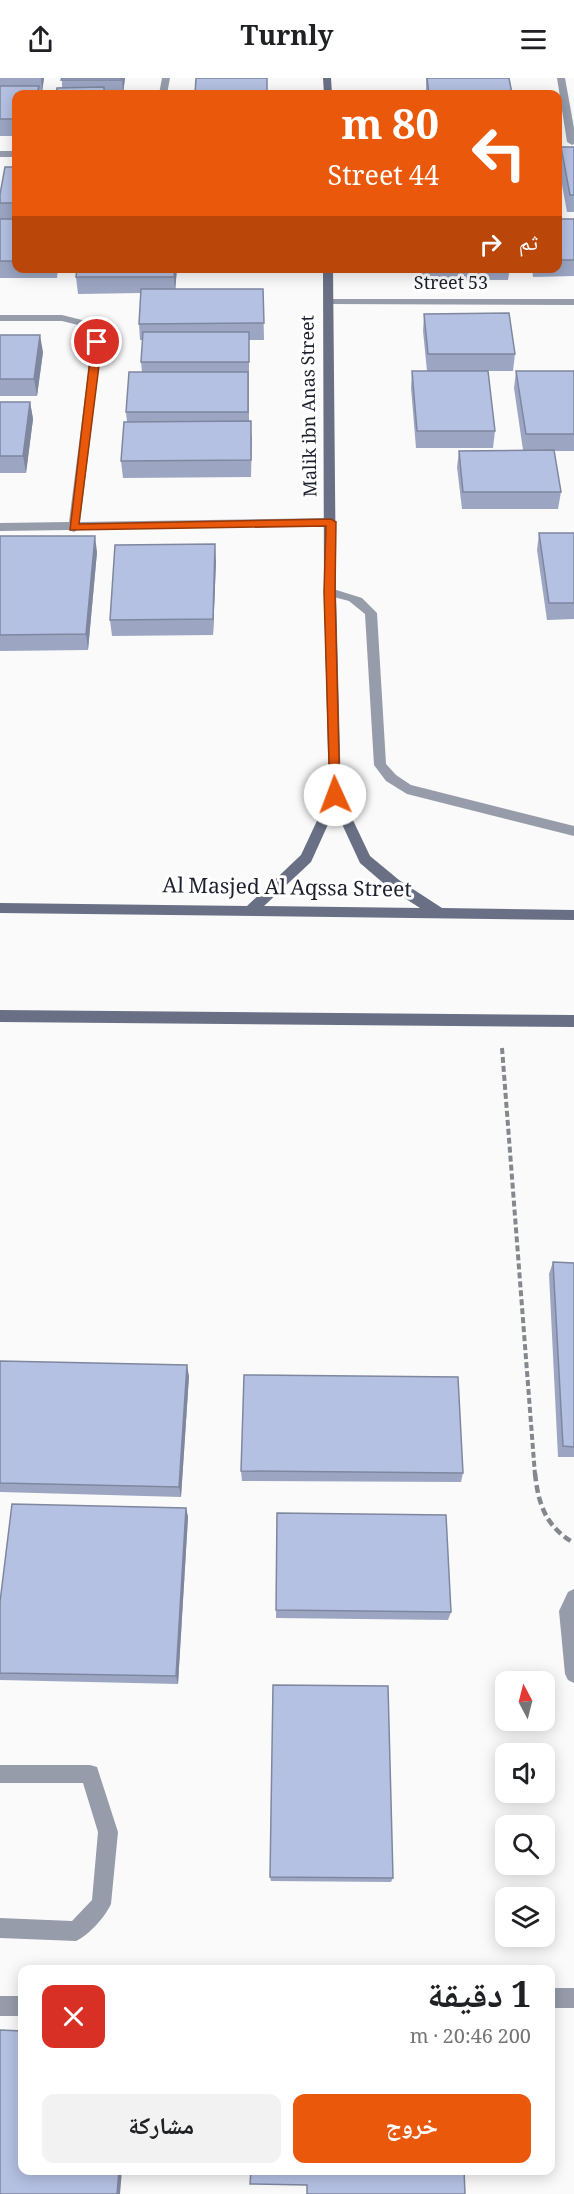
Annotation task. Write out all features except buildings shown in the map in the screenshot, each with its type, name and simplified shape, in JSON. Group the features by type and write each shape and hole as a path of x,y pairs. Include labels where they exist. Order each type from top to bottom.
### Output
{"street":[{"path":"561,78 573,142"},
{"name":"Malik ibn Anas Street","path":"328,273 330,592 335,795 365,859 394,884 439,913"},
{"name":"Street 53","path":"328,301 574,302"},
{"path":"0,318 62,318 90,325 97,342 74,528"},
{"path":"0,527 74,528 331,522"},
{"path":"330,592 356,598 371,614 380,765 391,778 407,789 574,831"},
{"name":"Malik ibn Anas Street","path":"250,911 306,858 335,795"},
{"name":"Al Masjed Al Aqssa Street","path":"0,908 574,915"},
{"path":"0,1016 574,1021"},
{"path":"574,1598 568,1611 574,1674"},
{"path":"0,1774 90,1773 108,1832 101,1904 76,1931 0,1929"},
{"path":"555,1998 574,1998"},
{"path":"0,2006 18,2006"}],"path":[{"path":"500,1021 536,1485 542,1512 556,1533 574,1543"}],"route":[{"path":"97,342 74,528 331,522 330,592 335,795"}]}
